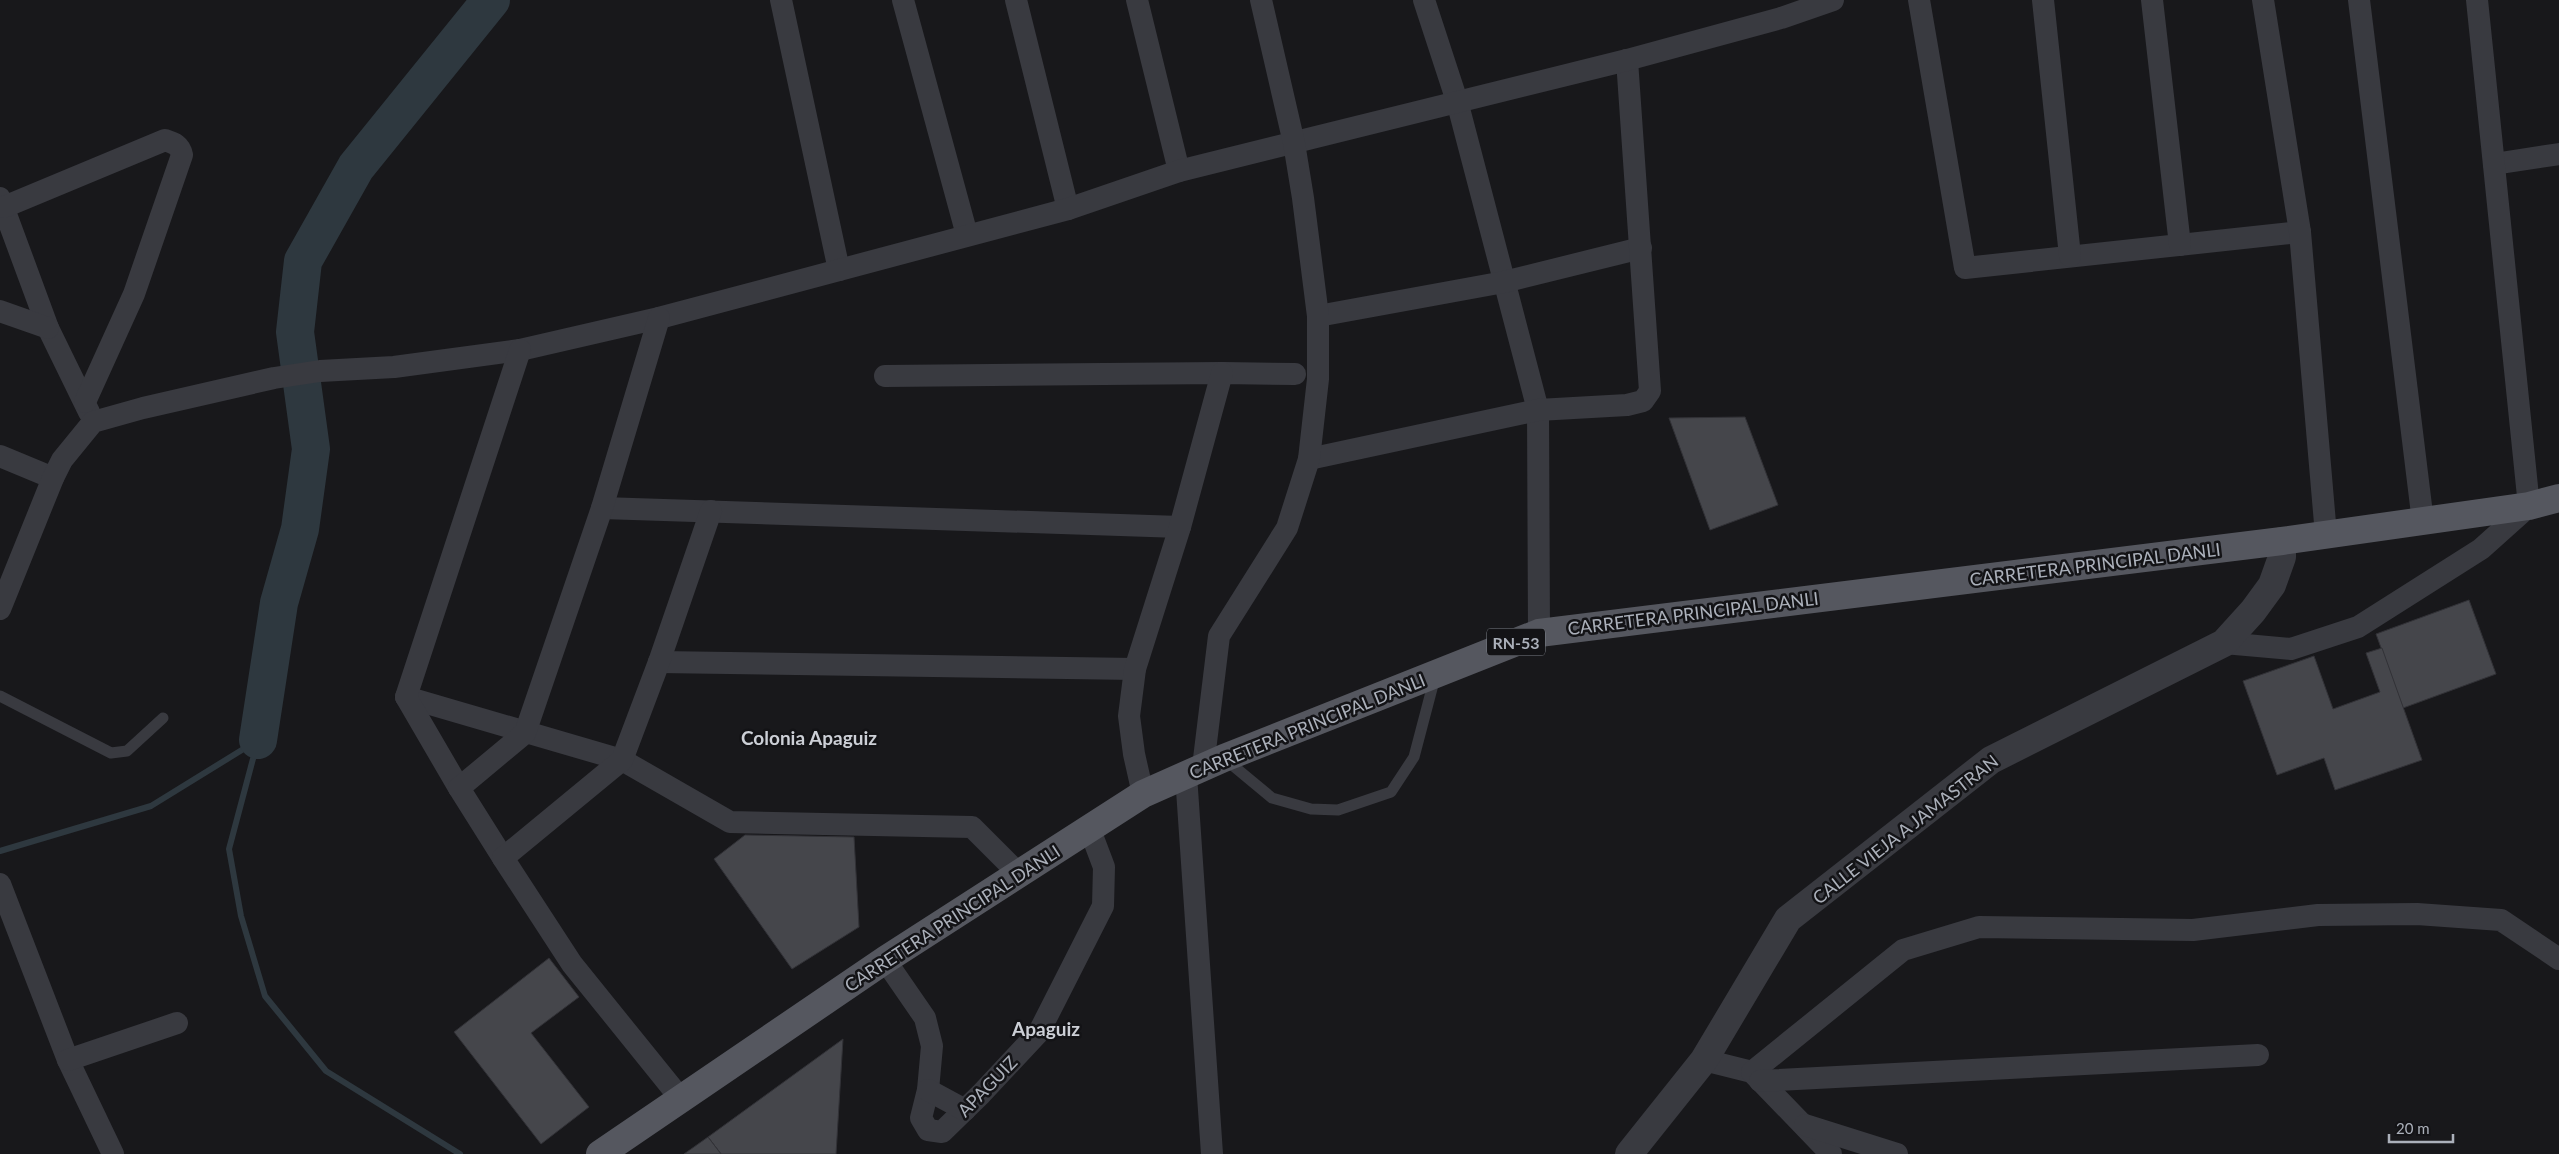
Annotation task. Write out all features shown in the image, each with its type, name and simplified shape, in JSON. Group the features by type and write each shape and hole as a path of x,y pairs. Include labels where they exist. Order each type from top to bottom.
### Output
{"main road":[{"name":"CARRETERA PRINCIPAL DANLI","path":"600,1154 885,960 1090,830 1143,794 1204,767 1539,633 2282,541 2529,506 2559,498"}],"street":[{"path":"781,0 838,270"},
{"path":"903,0 967,235"},
{"path":"1016,0 1068,209"},
{"path":"1137,0 1179,171"},
{"path":"1212,1154 1204,767 1219,636 1287,528 1309,459 1318,378 1318,316 1303,198 1294,143 1261,0"},
{"path":"1424,0 1457,101 1538,410 1539,633"},
{"path":"89,412 320,371 394,367 520,350 659,318 1068,209 1179,171 1627,60 1779,9 1833,0"},
{"path":"1919,0 1965,268 2300,232"},
{"path":"2043,0 2070,256"},
{"path":"2152,0 2180,245"},
{"path":"2263,0 2300,232 2326,535"},
{"path":"2359,0 2424,522"},
{"path":"2224,643 2291,649 2358,626 2481,549 2529,506 2477,0"},
{"path":"1309,459 1538,410 1627,405 1643,401 1650,391 1627,60"},
{"path":"3,595 53,478 89,412 134,294 182,155 177,144 165,140 2,203 48,328 89,412"},
{"path":"2494,164 2559,154"},
{"path":"1318,316 1504,282 1641,248"},
{"path":"0,311 48,328"},
{"path":"459,788 525,733 602,508 659,318"},
{"path":"520,350 406,697 459,788 572,964 681,1099"},
{"path":"1143,794 1134,754 1129,716 1135,669 1180,528 1222,373"},
{"path":"885,376 1295,374"},
{"path":"0,456 53,478"},
{"path":"602,508 1180,528"},
{"path":"503,858 622,760 659,662 710,511"},
{"name":"CALLE VIEJA A JAMASTRAN","path":"1629,1154 1704,1060 1788,919 1991,760 2224,643 2253,611 2272,585 2280,564 2282,541"},
{"path":"659,662 1135,669"},
{"path":"406,697 622,760 730,822 972,827 1019,874"},
{"name":"APAGUIZ","path":"885,960 925,1018 932,1046 928,1090 921,1118 928,1130 942,1132 1039,1032 1103,906 1104,867 1090,830"},
{"path":"0,884 68,1060 113,1154"},
{"path":"1756,1077 1903,950 1979,926 2193,930 2318,915 2417,914 2501,920 2559,960"},
{"path":"68,1060 178,1023"},
{"path":"1704,1060 1756,1077 2258,1055"},
{"path":"1756,1077 1832,1154"},
{"path":"928,1090 965,1110"},
{"path":"1802,1124 1897,1154"}],"lane":[{"path":"1204,767 1272,798 1312,809 1338,810 1391,792 1414,756 1436,673"},
{"path":"0,696 111,753 127,751 163,718"}],"building":[{"path":"1745,417 1778,505 1710,530 1669,418"},
{"path":"2469,600 2496,674 2403,708 2376,634"},
{"path":"2382,648 2422,760 2335,790 2324,758 2277,775 2243,681 2314,656 2333,709 2380,692 2366,653"},
{"path":"745,835 854,837 859,927 792,969 714,859"},
{"path":"549,958 579,997 531,1033 589,1107 541,1144 454,1032"},
{"path":"843,1039 836,1154 721,1154 708,1137"},
{"path":"708,1137 721,1154 684,1154"}],"waterway":[{"path":"258,740 279,603 300,529 311,449 295,332 303,261 356,167 491,0"},
{"path":"258,740 229,849 241,916 265,996 326,1071 460,1154"},
{"path":"0,851 151,806 258,740"}],"district":[{"name":"Colonia Apaguiz","path":"809,737"},
{"name":"Apaguiz","path":"1046,1028"}]}
